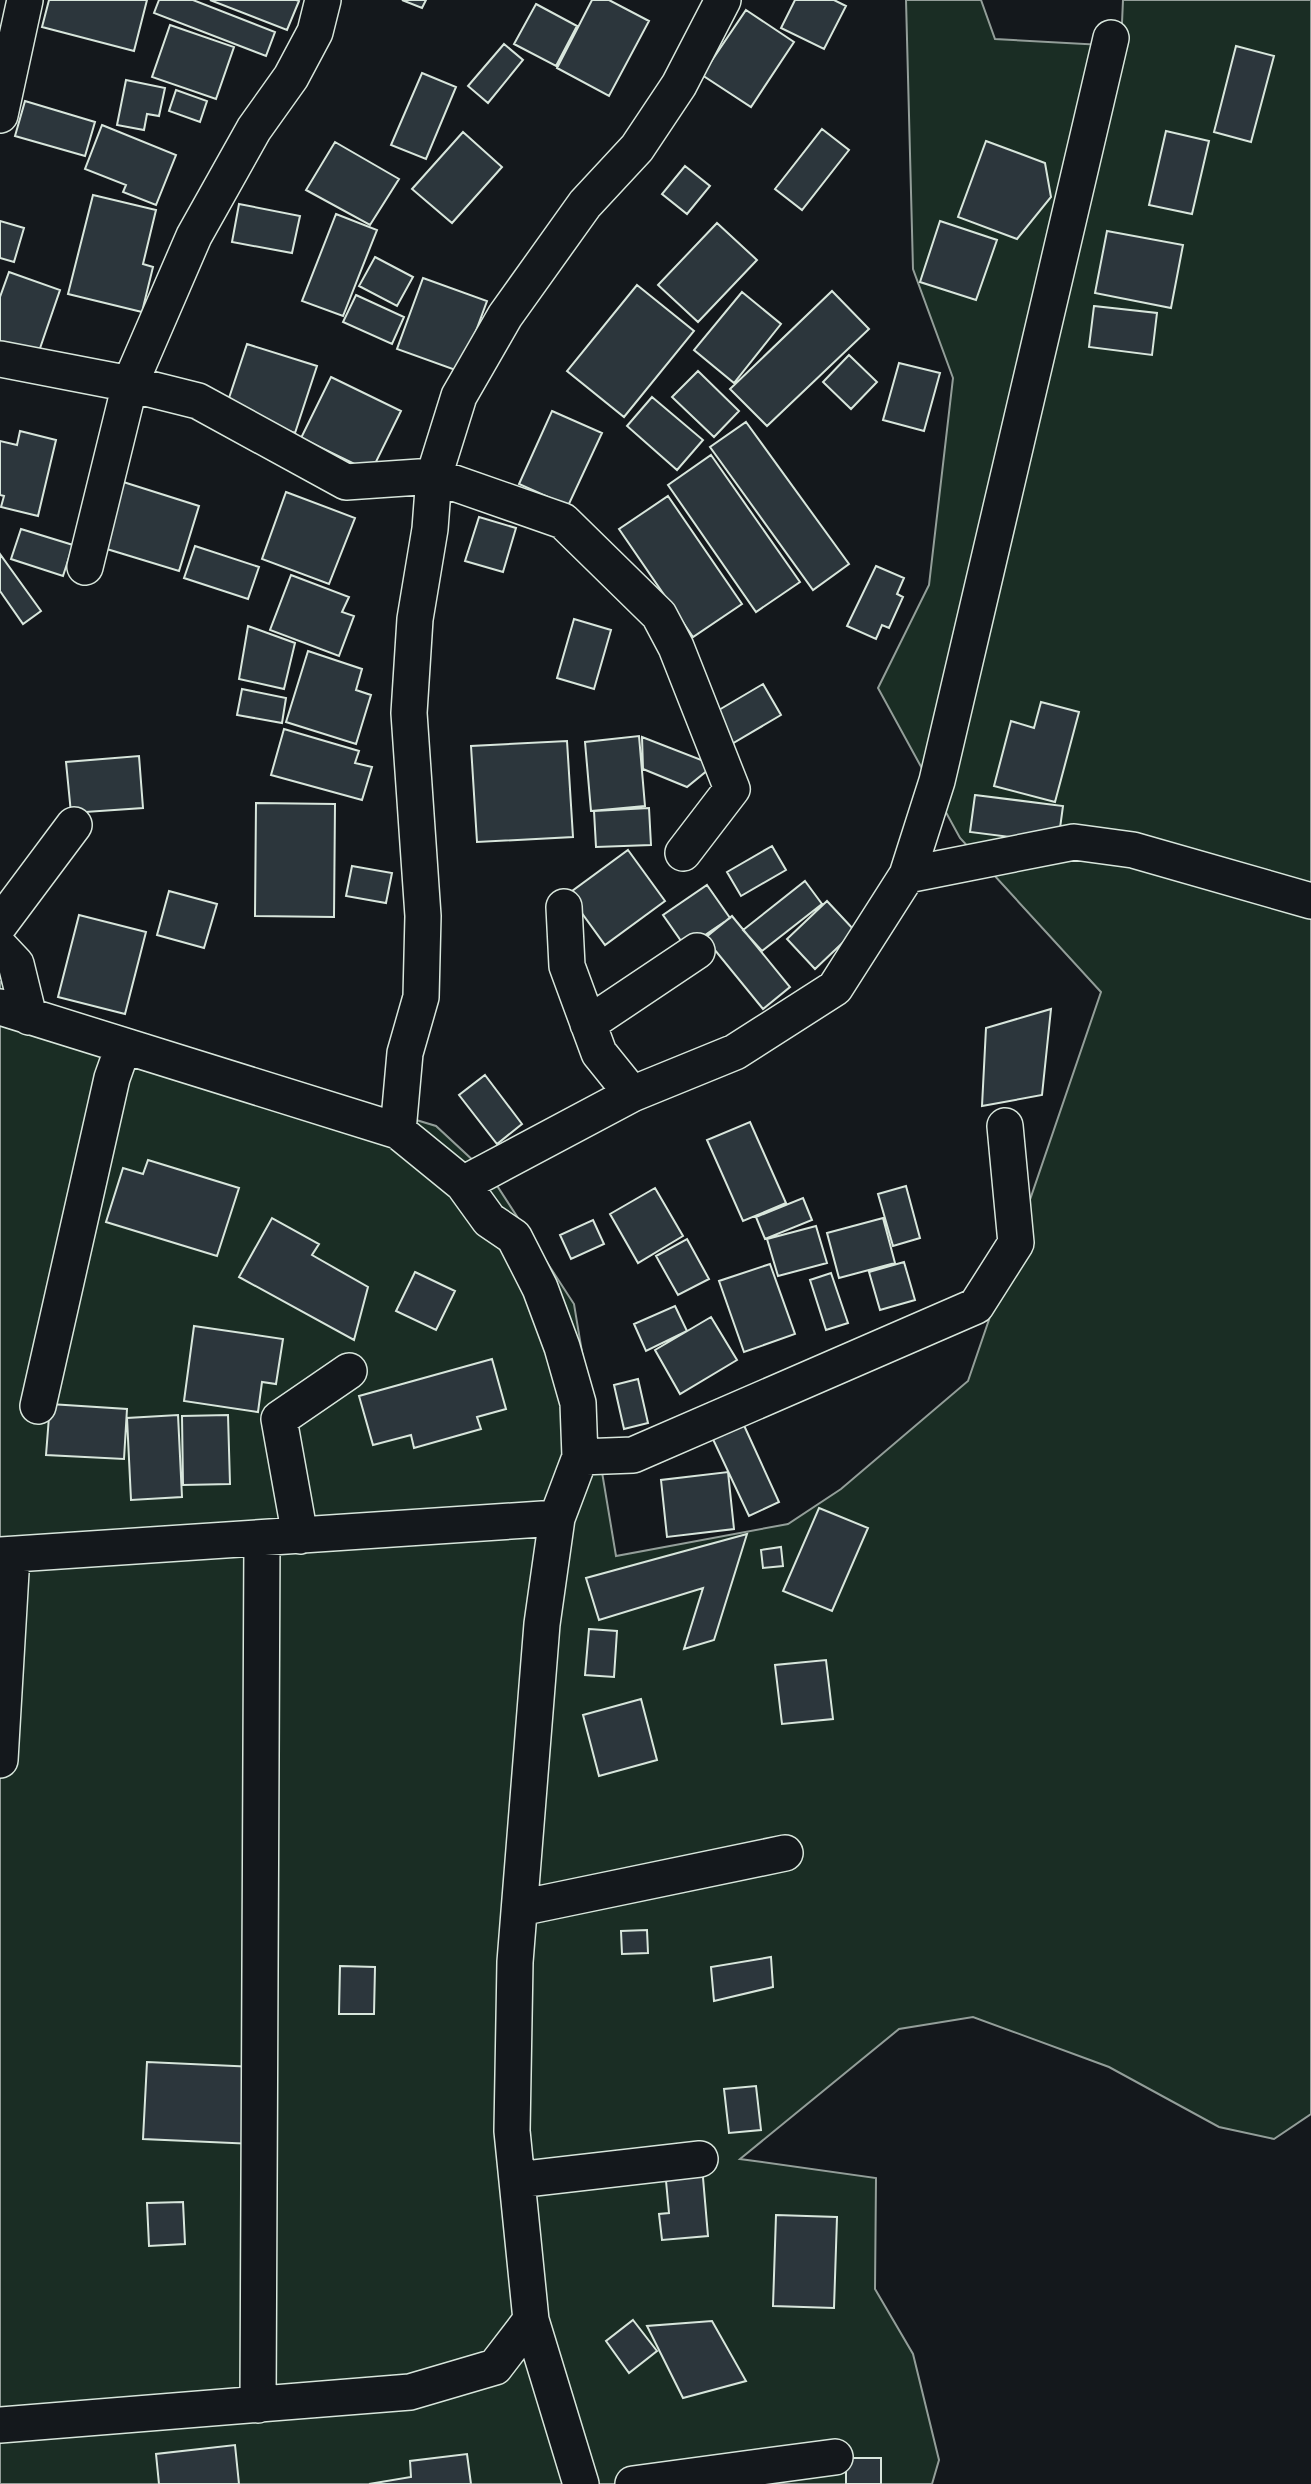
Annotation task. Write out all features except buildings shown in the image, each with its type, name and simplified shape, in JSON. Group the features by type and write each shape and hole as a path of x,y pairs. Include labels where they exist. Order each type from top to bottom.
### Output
{"street":[{"path":"0,115 25,0"},
{"path":"86,567 130,384 194,236 254,129 291,77 315,32 323,0"},
{"path":"398,1131 405,1052 421,998 423,916 409,713 415,619 430,529 434,476 459,396 505,316 585,204 637,148 679,85 723,0"},
{"path":"463,1184 632,1094 735,1052 835,988 907,875 937,781 1111,38"},
{"path":"0,359 130,384 198,401 346,482 434,476 563,521 659,615 676,647 732,789 683,853"},
{"path":"0,924 74,825"},
{"path":"907,875 1074,842 1133,850 1311,901"},
{"path":"564,907 567,966 588,1024 599,1053 632,1094"},
{"path":"0,947 16,964 15,1012 398,1131 463,1184 489,1220 514,1237 540,1288 562,1347 578,1403 580,1457 557,1518 542,1624 515,1962 512,2131 531,2320 581,2484"},
{"path":"588,1024 697,951"},
{"path":"38,1406 112,1079 122,1047"},
{"path":"580,1457 633,1455 976,1306 1016,1243 1005,1126"},
{"path":"300,1536 279,1419 349,1371"},
{"path":"0,1760 6,1555 557,1518"},
{"path":"258,2405 262,1539"},
{"path":"520,1908 785,1853"},
{"path":"517,2180 700,2159"},
{"path":"0,2425 410,2392 495,2367 531,2320"},
{"path":"634,2484 835,2457"}],"green space":[{"path":"906,0 981,0 995,39 1121,46 1123,0 1311,0 1311,2114 1274,2139 1219,2127 1109,2067 973,2017 899,2029 740,2159 876,2178 875,2289 913,2354 939,2460 932,2484 0,2484 0,982 39,1006 436,1126 492,1178 574,1304 616,1556 788,1524 841,1489 968,1381 1101,992 960,838 878,688 929,585 953,378 913,269"}]}
